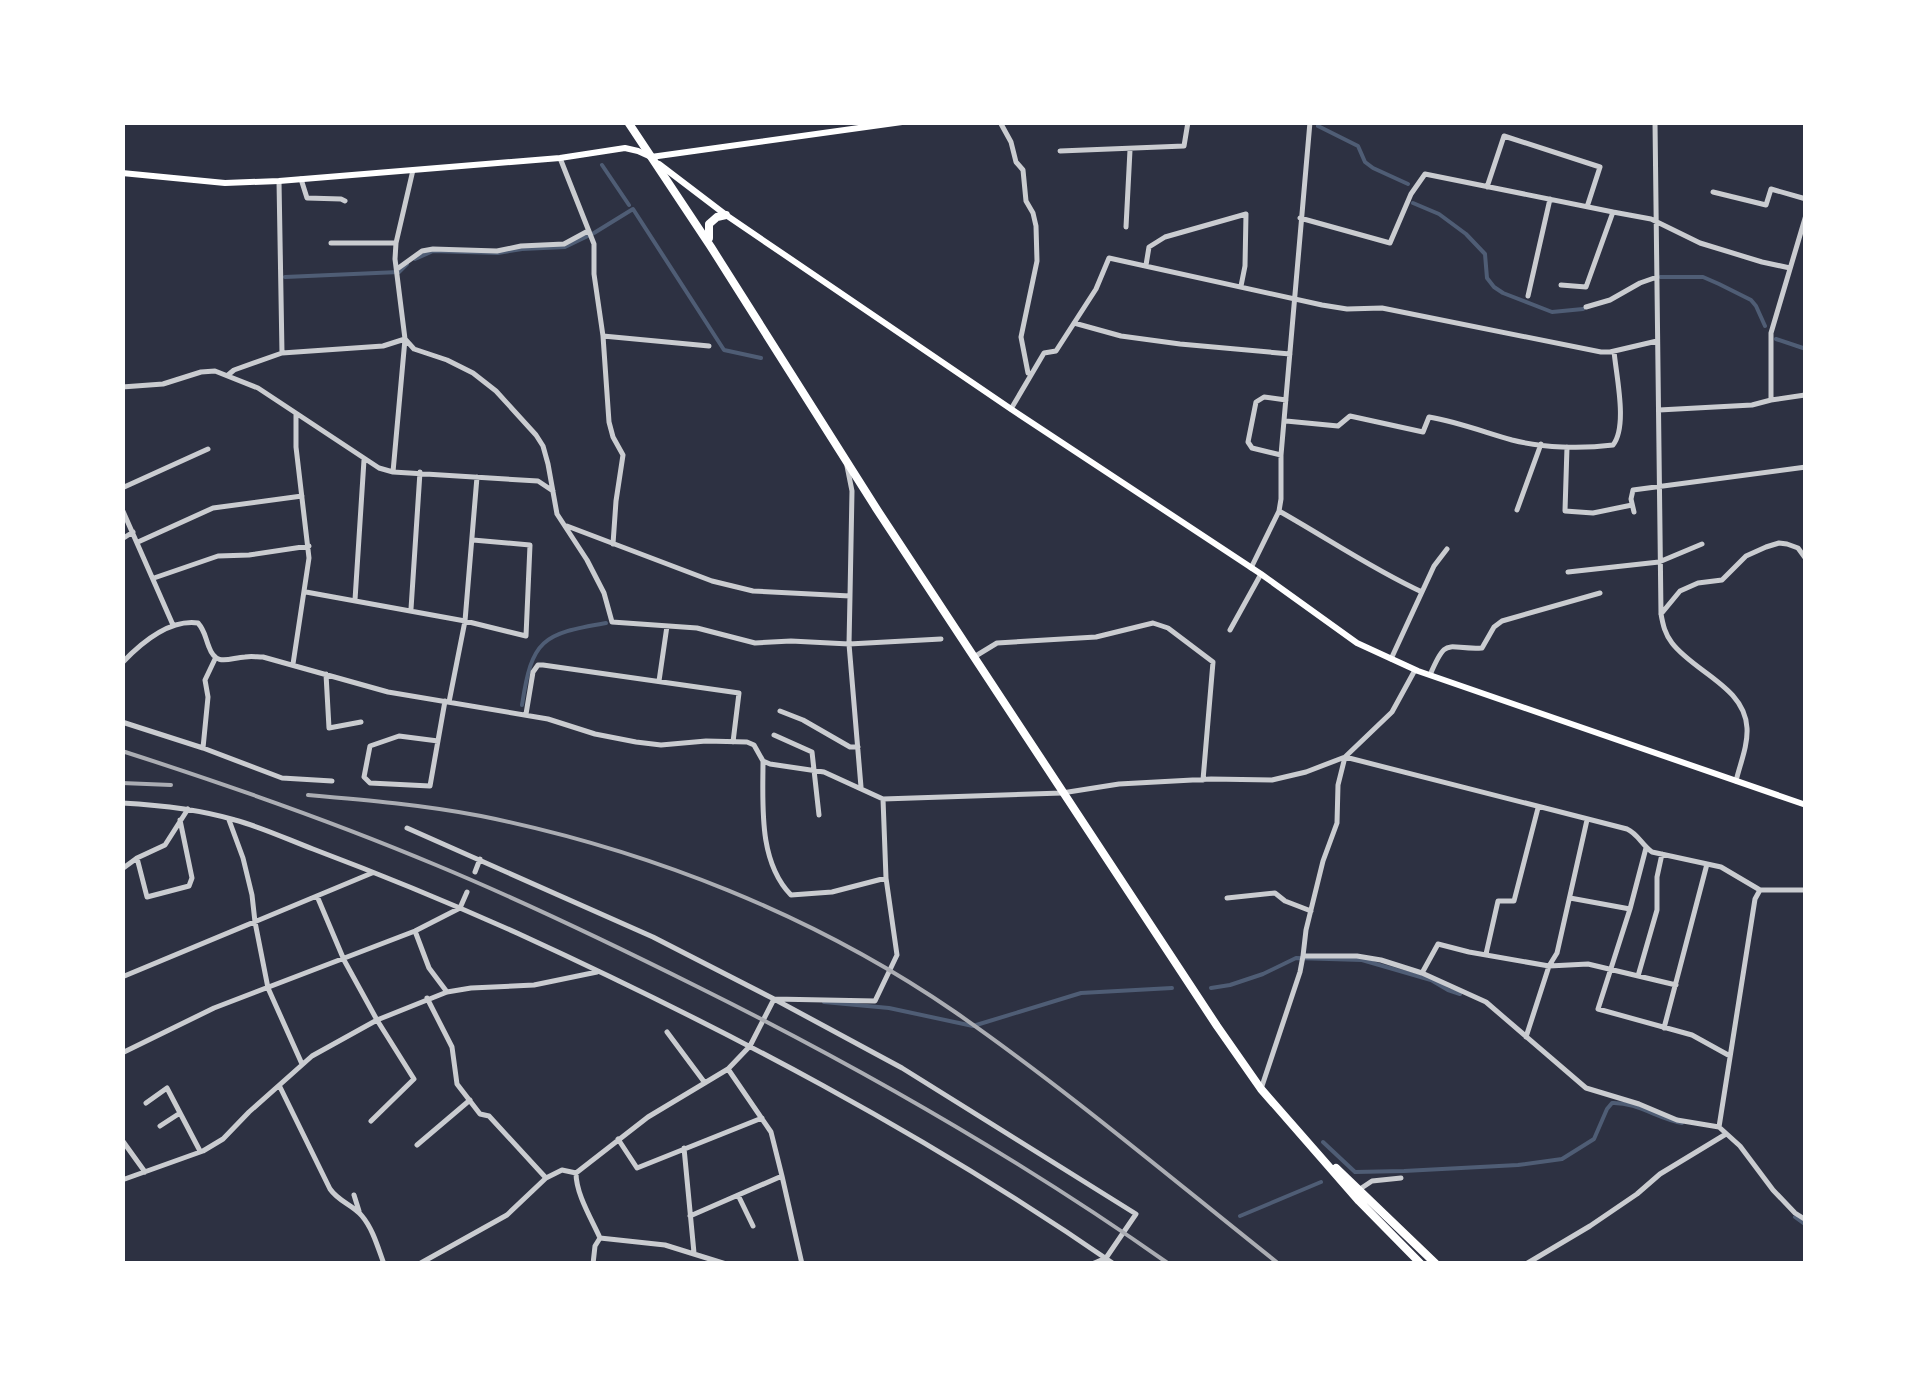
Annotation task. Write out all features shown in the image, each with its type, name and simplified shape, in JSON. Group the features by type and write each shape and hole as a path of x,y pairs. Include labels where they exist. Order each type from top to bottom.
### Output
{"highway":[{"path":"628,122 1062,793 1261,1089 1421,1264"},
{"path":"711,247 709,224 726,215"},
{"path":"1313,1150 1360,1189 1436,1264"}],"main road":[{"path":"651,157 902,122"},
{"path":"122,173 226,183 279,181 560,158 625,148 638,151 726,215 1261,574 1357,644 1416,670 1806,805"}],"street":[{"path":"1000,122 1022,170 1026,201 1036,226 1037,260 1021,338 1028,378"},
{"path":"1060,151 1184,146 1188,122"},
{"path":"1251,568 1279,511 1310,122"},
{"path":"1655,122 1660,614 1665,633 1674,646 1741,706 1747,723 1747,742 1736,781"},
{"path":"1487,187 1504,136 1600,167 1588,207"},
{"path":"1126,227 1130,150"},
{"path":"560,158 594,244 610,422 623,455 614,544"},
{"path":"393,472 405,339 396,243 413,170"},
{"path":"1300,218 1390,242 1410,194 1425,174 1651,219 1700,243 1790,268"},
{"path":"301,180 307,198 345,202"},
{"path":"279,181 282,353"},
{"path":"1712,192 1766,206 1771,189 1806,199"},
{"path":"1528,296 1550,199"},
{"path":"1583,296 1612,212"},
{"path":"1146,265 1149,246 1165,236 1246,214 1241,286"},
{"path":"1771,400 1771,332 1806,215"},
{"path":"397,270 422,251 564,244 588,231"},
{"path":"331,243 396,243"},
{"path":"1011,408 1044,353 1056,352 1096,289 1109,258 1347,309 1382,308 1601,352 1658,341"},
{"path":"1586,307 1657,277"},
{"path":"1561,284 1586,287"},
{"path":"1074,323 1121,336 1290,354"},
{"path":"603,336 709,346"},
{"path":"228,375 282,353 382,346 405,339"},
{"path":"405,339 414,349 472,373 520,416 543,446 557,514 604,593 612,622 697,628 755,643 849,644 941,639"},
{"path":"1285,420 1338,426 1350,416 1423,432 1429,418 1456,422 1516,441 1567,447 1613,445 1618,439 1620,421 1614,351"},
{"path":"122,387 163,384 215,371 258,388 364,460 393,472 538,481 555,493"},
{"path":"1658,410 1752,405 1805,395"},
{"path":"1282,455 1252,448 1248,442 1256,402 1264,397 1286,400"},
{"path":"293,664 306,592 309,546 296,447 296,413"},
{"path":"1517,510 1540,444"},
{"path":"1567,447 1565,511 1593,513 1633,508 1633,490 1806,467"},
{"path":"122,488 208,449"},
{"path":"845,458 852,492 849,644 861,787"},
{"path":"355,600 364,460"},
{"path":"411,610 420,472"},
{"path":"438,741 399,736 370,746 364,777 370,783 430,786 466,621 477,477"},
{"path":"138,542 213,508 302,496"},
{"path":"122,508 173,625"},
{"path":"1279,511 1422,592"},
{"path":"564,525 712,581 754,592 850,596"},
{"path":"122,539 133,532"},
{"path":"306,592 526,636 530,545 473,540"},
{"path":"1660,614 1689,585 1722,580 1746,556 1778,543 1798,548 1806,559"},
{"path":"1568,572 1659,562 1702,544"},
{"path":"154,578 218,556 309,546"},
{"path":"1390,659 1434,566 1447,549"},
{"path":"249,555 250,564"},
{"path":"1230,630 1261,574"},
{"path":"1430,675 1445,648 1482,648 1502,621 1600,593"},
{"path":"122,663 173,625 198,623 216,658 263,657 388,692 526,714 636,742 662,746 706,742 754,745 763,761 764,832 784,887 791,894 832,892 886,878"},
{"path":"974,657 997,643 1096,637 1153,623 1168,628 1213,662 1203,780"},
{"path":"659,682 667,626"},
{"path":"204,748 208,697 205,680 216,658"},
{"path":"526,714 533,672 538,665 739,693 733,742"},
{"path":"763,761 813,770 883,799 1062,793 1119,784 1272,780 1344,758 1392,712 1416,670"},
{"path":"326,674 330,728 361,722"},
{"path":"780,711 858,747"},
{"path":"122,722 282,778 332,781"},
{"path":"774,736 812,752 819,815"},
{"path":"1344,758 1634,832 1646,848 1721,867 1760,890 1806,890"},
{"path":"1261,1089 1300,972 1323,861 1337,823 1338,785 1344,758"},
{"path":"774,999 874,1001 897,955 886,878 883,799"},
{"path":"122,803 188,809 229,818 375,872 600,972 888,1120 995,1184 1114,1264"},
{"path":"1486,955 1498,900 1514,900 1538,808"},
{"path":"123,867 165,845 188,809"},
{"path":"229,818 252,894 268,988 302,1064"},
{"path":"137,858 148,898 188,886 192,878 180,820"},
{"path":"1526,1037 1549,966 1557,953 1587,820"},
{"path":"407,828 653,937 774,999 902,1068 1136,1214 1106,1258 1092,1264"},
{"path":"1646,848 1598,1010 1692,1036 1730,1056"},
{"path":"1638,976 1657,910 1662,854"},
{"path":"475,872 480,859"},
{"path":"1664,1028 1707,864"},
{"path":"122,978 375,872"},
{"path":"1719,1127 1755,899 1760,890"},
{"path":"122,1054 214,1008 415,931 460,908 467,892"},
{"path":"1227,898 1275,892 1286,902 1311,911"},
{"path":"317,896 344,960 414,1079 371,1121"},
{"path":"1570,898 1630,909"},
{"path":"415,931 429,968 447,992"},
{"path":"1422,973 1438,944 1549,966 1588,964 1676,986"},
{"path":"1303,956 1369,958 1422,973 1486,1002 1586,1088 1677,1120 1719,1127 1740,1146 1772,1190 1806,1220"},
{"path":"122,1180 200,1152 223,1138 312,1056 427,998 472,988 534,985 600,972"},
{"path":"427,998 452,1047 457,1084 480,1114 489,1116 546,1178"},
{"path":"600,1238 578,1189 576,1173 648,1116 728,1070 750,1046 774,999"},
{"path":"667,1032 704,1083"},
{"path":"728,1070 774,1142 802,1264"},
{"path":"280,1086 330,1189 336,1198 359,1212"},
{"path":"146,1103 166,1088 200,1152"},
{"path":"417,1145 470,1100"},
{"path":"160,1126 180,1113"},
{"path":"618,1138 638,1168 762,1118"},
{"path":"1526,1264 1590,1226 1660,1174 1726,1134"},
{"path":"122,1140 145,1172"},
{"path":"684,1148 694,1253"},
{"path":"419,1264 507,1215 546,1178 562,1170 576,1173"},
{"path":"690,1216 782,1176"},
{"path":"1360,1189 1372,1182 1401,1178"},
{"path":"354,1194 384,1264"},
{"path":"738,1195 752,1226"},
{"path":"600,1238 665,1245 726,1264"},
{"path":"594,1264 595,1246 600,1238"}],"waterway":[{"path":"1318,126 1358,146 1365,162 1373,168 1408,184"},
{"path":"602,165 629,205"},
{"path":"1413,203 1439,214 1466,234 1485,254 1487,278 1503,293 1552,312 1583,309"},
{"path":"415,259 433,251 498,253 565,247 633,209 724,350 761,358"},
{"path":"285,277 399,272 407,264"},
{"path":"1660,277 1703,277 1719,284 1751,300 1765,326"},
{"path":"1776,339 1806,349"},
{"path":"522,705 530,666 544,643 567,631 606,623"},
{"path":"1211,988 1263,974 1296,958 1362,960 1431,980 1460,994"},
{"path":"824,1002 889,1008 973,1026 1081,993 1172,988"},
{"path":"1323,1142 1355,1172 1518,1165 1562,1159 1594,1139 1612,1103 1630,1105 1682,1123"},
{"path":"1240,1216 1321,1182"},
{"path":"1795,1217 1806,1225"}],"railway":[{"path":"122,751 398,849 633,955 939,1116 1169,1264"},
{"path":"122,783 171,785"},
{"path":"308,795 438,809 544,830 668,867 787,916 845,945 955,1012 1079,1104 1279,1264"}]}
